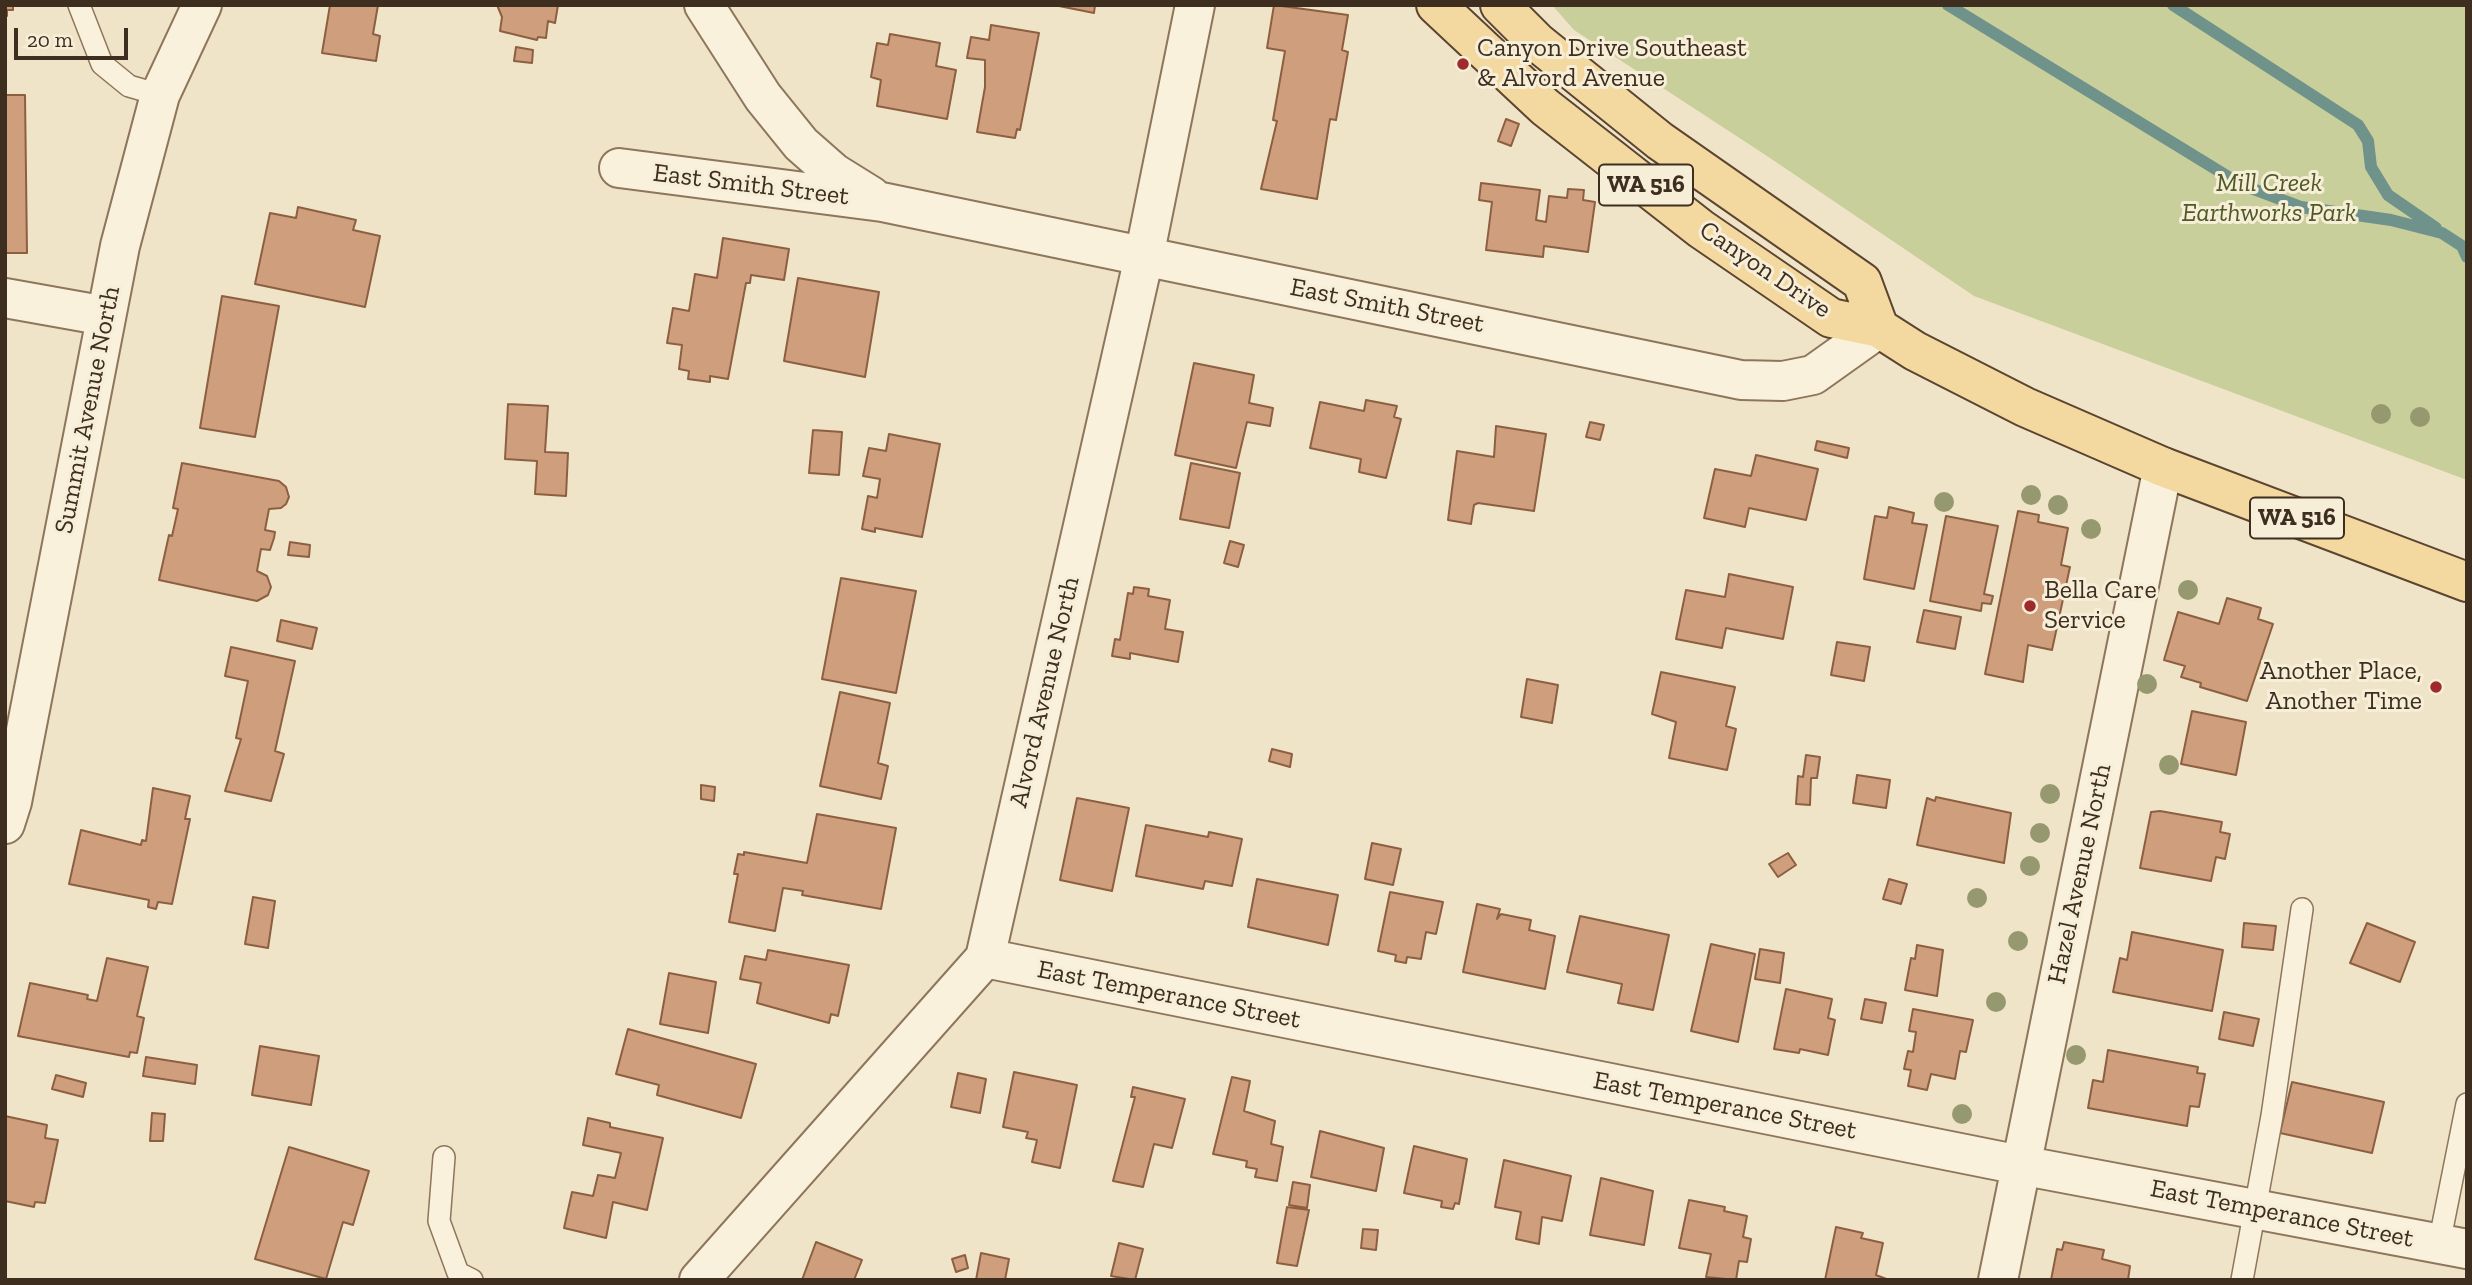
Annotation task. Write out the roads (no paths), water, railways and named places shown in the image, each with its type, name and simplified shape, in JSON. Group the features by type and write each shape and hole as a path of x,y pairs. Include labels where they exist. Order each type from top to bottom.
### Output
{"main road":[{"name":"Canyon Drive","path":"1436,5 1545,107 1701,229 1831,318 1879,328 1915,351 2025,407 2163,467"},
{"name":"Canyon Drive","path":"1500,5 1537,42 1660,141 1862,282 1879,328"},
{"name":"WA 516","path":"2163,467 2467,582"}],"street":[{"name":"Summit Avenue North","path":"5,824 12,802 120,246 160,96 202,5"},
{"name":"East Smith Street","path":"704,5 763,97 801,144 834,173 882,202"},
{"name":"Alvord Avenue North","path":"699,1280 985,958 1144,257 1195,5"},
{"name":"East Smith Street","path":"620,168 882,202 1741,380 1783,381 1813,375 1879,328"},
{"path":"5,298 106,316"},
{"name":"Hazel Avenue North","path":"1998,1280 2163,467"},
{"name":"East Temperance Street","path":"985,958 2020,1165 2453,1247"}],"lane":[{"path":"79,5 102,64 129,86 160,96"},
{"path":"2242,1280 2302,909"},
{"path":"2453,1247 2467,1104"},
{"path":"444,1157 439,1221 458,1273 472,1280"}],"waterway":[{"path":"1948,5 2240,184 2301,207 2391,220 2442,233 2462,246 2467,257"},
{"path":"2173,5 2358,125 2368,141 2371,167 2388,195 2436,228"}],"place":[{"name":"Canyon Drive Southeast & Alvord Avenue","path":"1463,64"},
{"name":"Bella Care Service","path":"2030,606"},
{"name":"Another Place, Another Time","path":"2436,687"}],"park label":[{"name":"Mill Creek Earthworks Park","path":"2269,199"}]}
